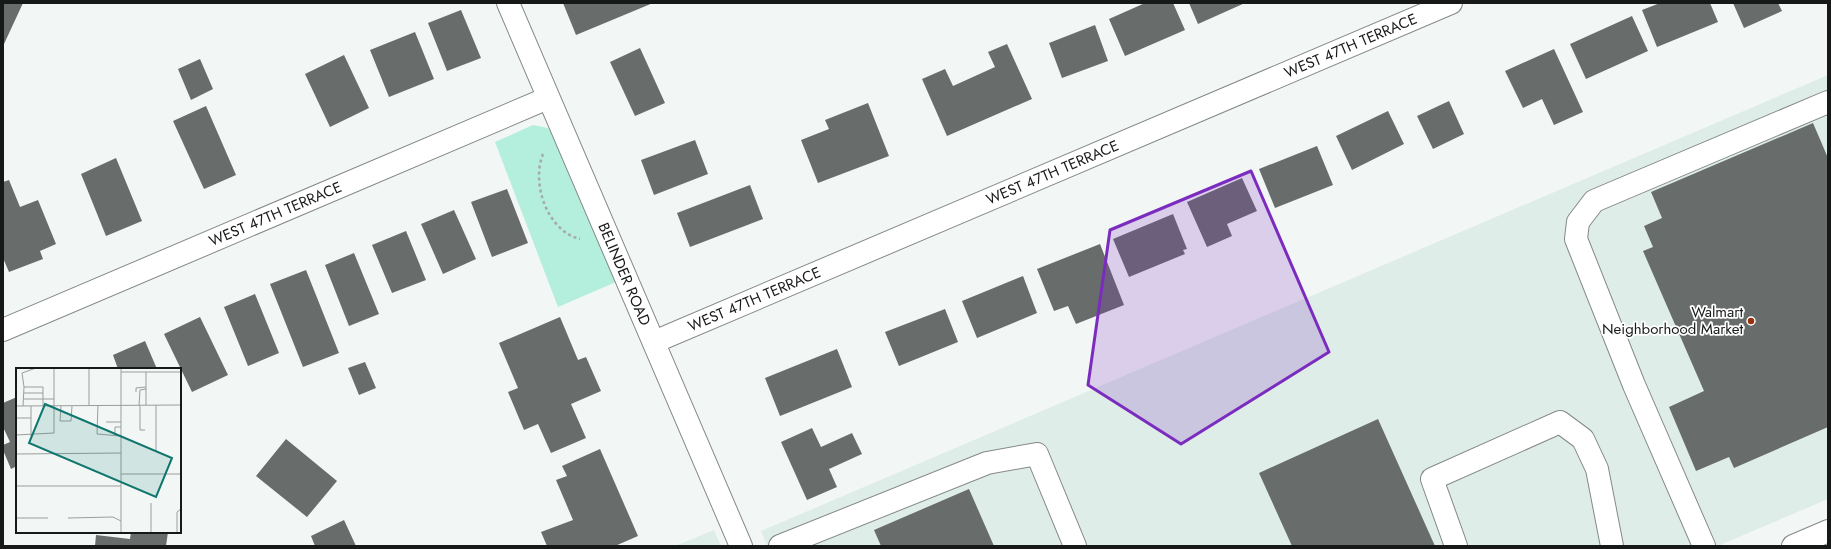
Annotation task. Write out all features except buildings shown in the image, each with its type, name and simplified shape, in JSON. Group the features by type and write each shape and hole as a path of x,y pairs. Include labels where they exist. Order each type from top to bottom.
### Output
{"street":[{"name":"BELINDER ROAD","path":"508,3 741,546"},
{"name":"WEST 47TH TERRACE","path":"654,342 1451,3"},
{"name":"WEST 47TH TERRACE","path":"3,330 548,98"},
{"path":"1704,546 1634,385 1576,239 1578,222 1594,201 1828,102"},
{"path":"1456,546 1432,479 1560,422 1583,439 1597,469 1612,546"},
{"path":"780,546 818,539 987,463 1037,454 1075,546"},
{"path":"1793,546 1828,531"}],"path":[{"path":"560,125 549,139 541,159 539,185 547,207 557,226 572,237 588,241 607,235"}],"highlighted area":[{"path":"1251,171 1329,352 1181,444 1088,385 1110,230"}],"shaded area":[{"path":"1828,75 1828,499 1718,546 767,546 761,531"},
{"path":"714,530 721,546 675,546"}],"green space":[{"path":"533,125 548,128 558,142 616,282 558,307 495,142"}],"place":[{"name":"Walmart Neighborhood Market","path":"1751,321"}]}
